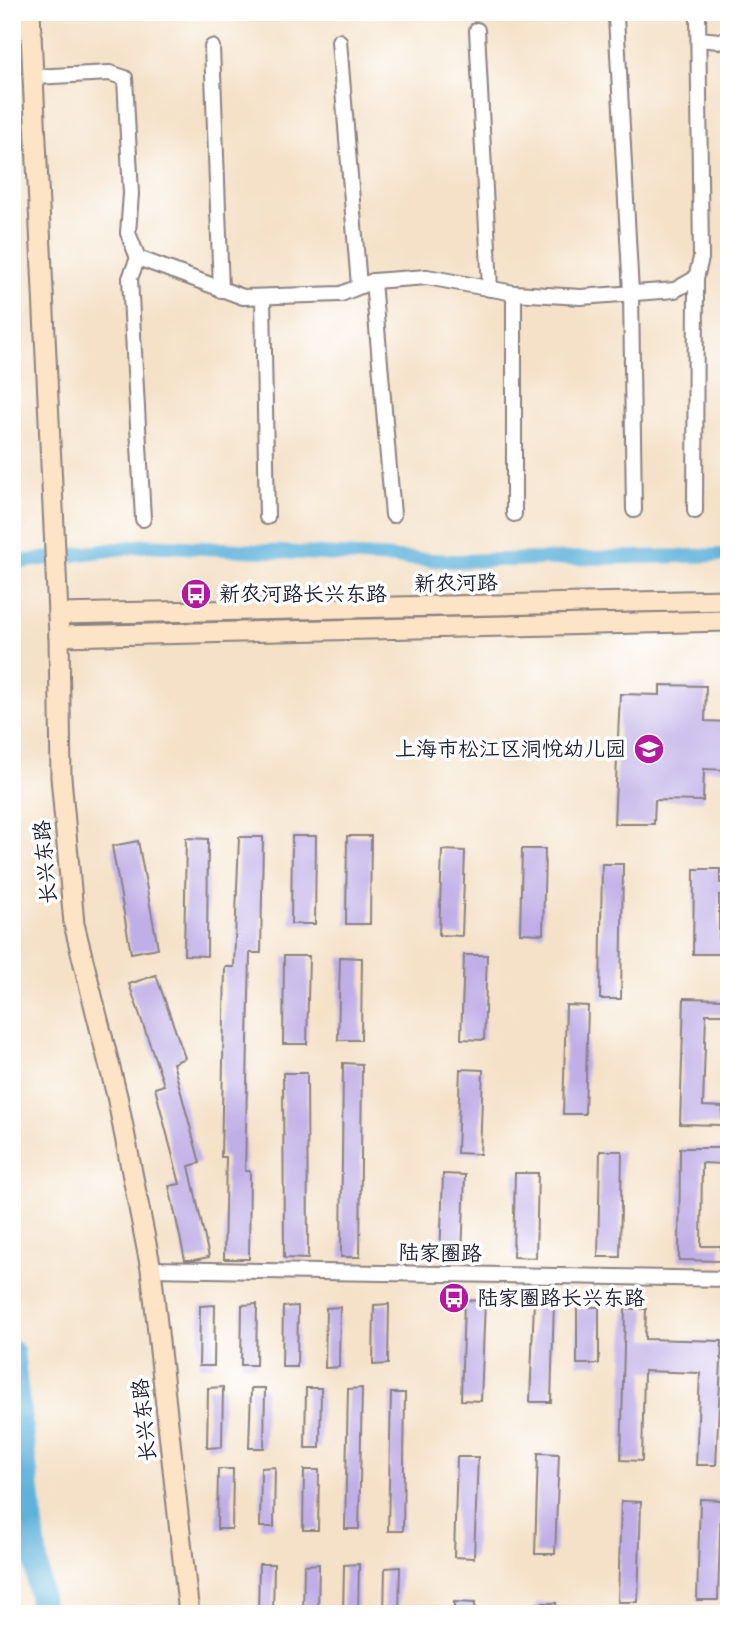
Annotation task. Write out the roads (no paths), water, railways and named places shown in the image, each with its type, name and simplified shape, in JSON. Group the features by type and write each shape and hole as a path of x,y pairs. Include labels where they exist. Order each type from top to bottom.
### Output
{"main road":[{"name":"长兴东路","path":"30,12 59,636 61,777 74,924 117,1096 151,1269 189,1614"},
{"name":"新农河路","path":"58,614 729,600"},
{"name":"新农河路","path":"59,636 729,621"}],"street":[{"path":"695,512 696,278 701,257 698,12"},
{"path":"616,17 631,293 634,510"},
{"path":"477,30 490,289"},
{"path":"699,40 729,42"},
{"path":"339,41 393,515"},
{"path":"212,47 221,290"},
{"path":"34,77 110,73 125,78 131,194 128,233 138,258 130,278 143,519"},
{"path":"138,258 221,290 243,297 263,298 341,294 366,284 427,277 514,293 581,297 675,290 696,278"},
{"path":"514,293 514,514"},
{"path":"263,298 267,517"},
{"name":"陆家圈路","path":"151,1269 729,1279"}],"waterway":[{"path":"12,563 147,545 453,561 729,555"},
{"path":"12,1352 42,1614"}],"place":[{"name":"新农河路长兴东路","path":"196,594"},
{"name":"上海市松江区洞悦幼儿园","path":"649,749"},
{"name":"陆家圈路长兴东路","path":"454,1298"}]}
